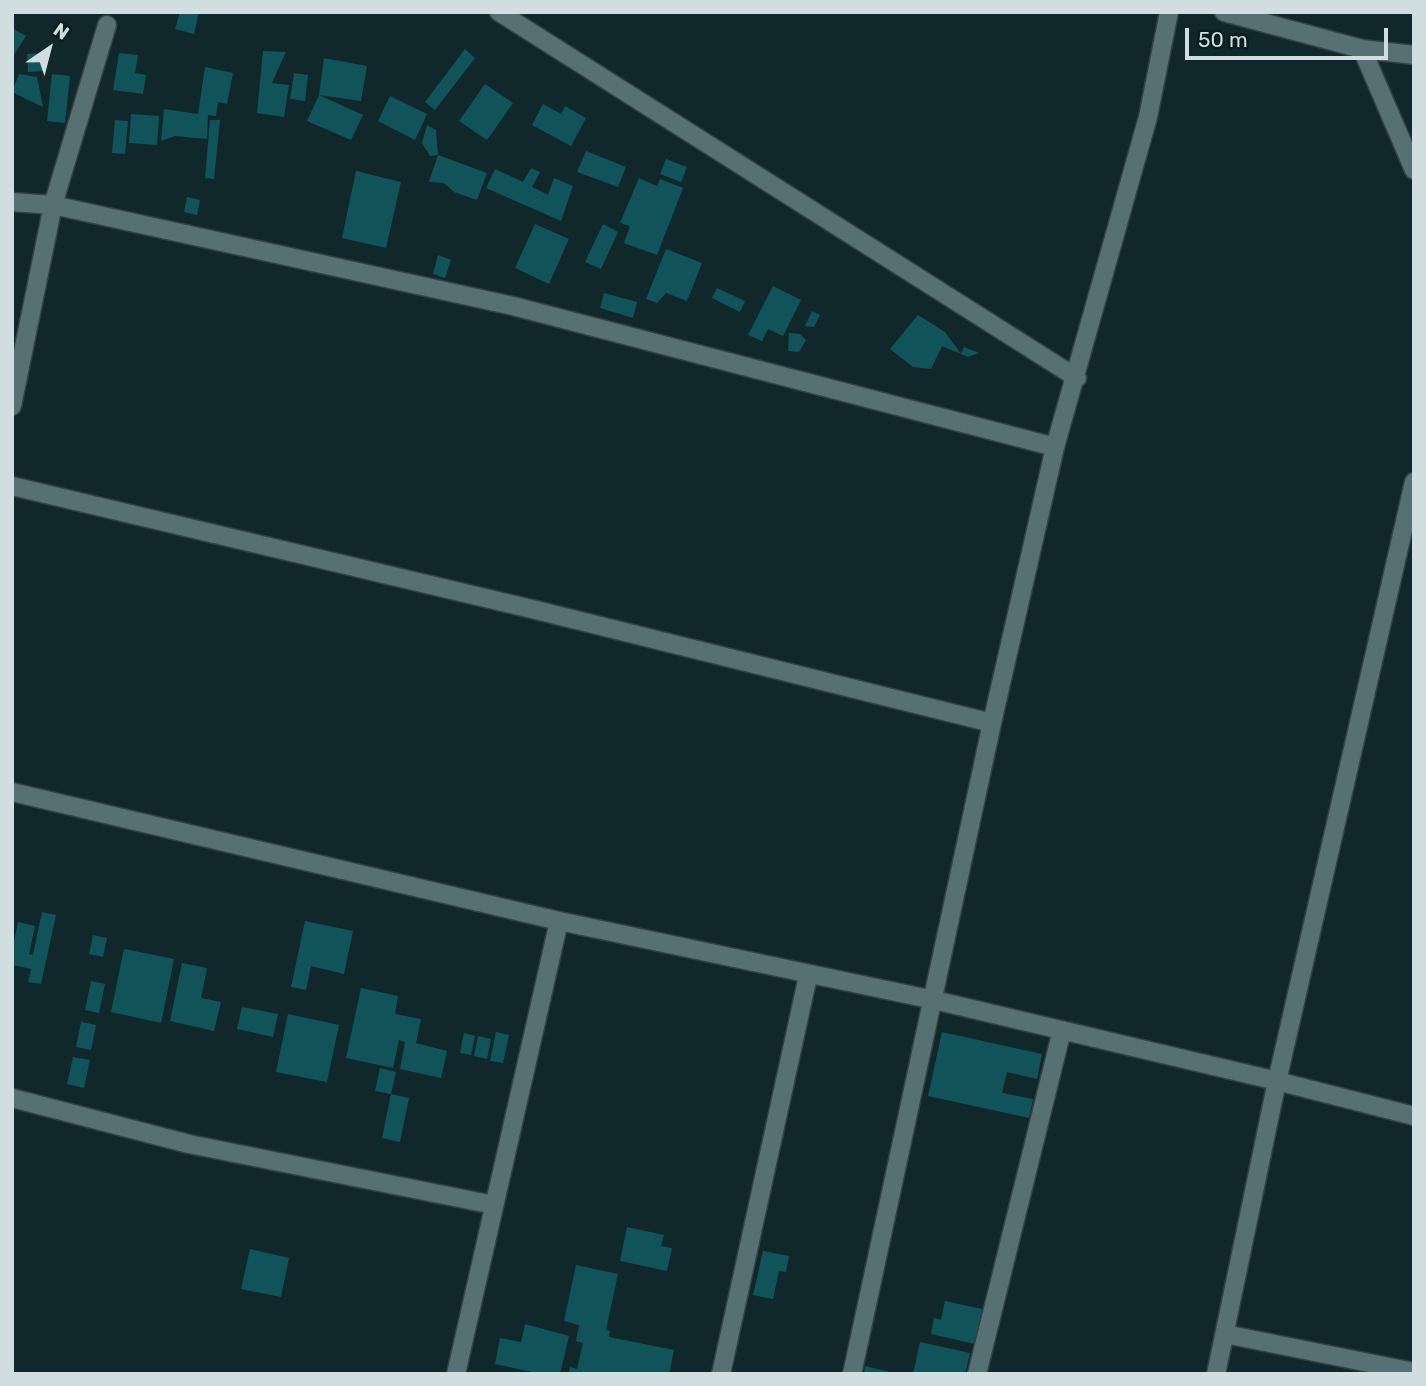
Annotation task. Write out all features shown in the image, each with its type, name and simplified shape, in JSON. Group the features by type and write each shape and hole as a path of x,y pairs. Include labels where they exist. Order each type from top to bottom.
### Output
{"street":[{"path":"499,12 1077,378"},
{"path":"852,1374 992,723 1055,447 1077,378 1148,117 1169,12"},
{"path":"1224,12 1362,48 1414,55"},
{"path":"12,406 53,205 107,25"},
{"path":"1362,48 1414,170"},
{"path":"12,202 53,205 513,306 1055,447"},
{"path":"1216,1374 1277,1081 1414,482"},
{"path":"12,486 536,610 992,723"},
{"path":"12,792 559,921 808,976 934,1000 1414,1116"},
{"path":"456,1374 559,921"},
{"path":"721,1374 808,976"},
{"path":"977,1374 1062,1030"},
{"path":"12,1098 189,1144 494,1205"},
{"path":"1225,1334 1414,1373"}],"building":[{"path":"180,12 199,12 194,34 175,29"},
{"path":"12,28 26,36 12,58"},
{"path":"465,49 475,58 435,110 425,102"},
{"path":"263,51 286,52 272,83 289,85 284,117 257,113"},
{"path":"44,53 45,71 28,72 27,54"},
{"path":"119,53 138,55 135,73 146,75 143,94 113,90"},
{"path":"324,58 367,66 361,101 319,95"},
{"path":"205,67 233,73 227,104 218,102 216,116 208,115 207,139 175,136 161,141 164,109 198,114"},
{"path":"294,73 308,75 305,101 290,99"},
{"path":"19,74 37,77 43,107 12,92"},
{"path":"52,74 70,76 65,123 47,121"},
{"path":"485,84 513,103 487,140 459,121"},
{"path":"319,95 363,115 351,140 307,121"},
{"path":"390,96 427,114 415,140 378,121"},
{"path":"543,104 561,114 565,106 586,118 571,146 532,125"},
{"path":"131,114 159,116 157,145 129,143"},
{"path":"115,120 128,121 125,154 112,153"},
{"path":"210,120 220,120 214,179 205,178"},
{"path":"427,125 436,130 438,155 430,156 422,143"},
{"path":"586,151 626,167 618,187 577,172"},
{"path":"438,155 487,173 477,200 454,192 444,183 429,182"},
{"path":"666,159 687,167 681,182 660,174"},
{"path":"531,168 540,172 532,187 548,195 554,178 573,186 561,221 486,188 495,169 523,182"},
{"path":"356,171 401,182 386,248 342,238"},
{"path":"639,178 657,186 660,179 683,188 657,255 624,243 630,226 620,223"},
{"path":"187,197 200,200 197,215 184,212"},
{"path":"535,224 569,239 549,284 515,268"},
{"path":"603,224 618,232 601,269 585,262"},
{"path":"666,249 702,263 687,301 666,293 657,303 646,299"},
{"path":"438,255 451,260 445,278 433,274"},
{"path":"773,286 801,300 783,336 768,329 762,341 748,335"},
{"path":"717,288 745,301 740,312 712,298"},
{"path":"604,293 637,302 633,318 600,308"},
{"path":"812,311 820,315 814,327 805,326"},
{"path":"918,315 945,332 961,354 942,346 931,369 913,367 890,349"},
{"path":"789,333 800,334 806,340 799,352 788,351"},
{"path":"964,347 979,353 968,357 961,354"},
{"path":"42,912 56,915 41,984 28,982 31,969 12,965 12,951 18,922 35,926 29,954 33,955"},
{"path":"305,921 353,931 344,974 311,966 306,990 291,987"},
{"path":"93,935 107,938 103,957 89,954"},
{"path":"124,949 174,959 161,1023 111,1012"},
{"path":"182,963 207,968 201,998 221,1002 214,1031 170,1021"},
{"path":"91,981 105,984 99,1013 85,1010"},
{"path":"361,988 398,996 395,1014 421,1019 416,1043 447,1051 441,1078 400,1069 405,1042 399,1040 393,1068 346,1058"},
{"path":"242,1007 278,1014 273,1037 237,1029"},
{"path":"288,1014 339,1025 327,1082 276,1072"},
{"path":"81,1022 96,1025 91,1050 76,1047"},
{"path":"496,1032 509,1035 503,1063 490,1061"},
{"path":"942,1032 1042,1054 1037,1079 1007,1072 1002,1093 1033,1099 1029,1118 928,1096"},
{"path":"464,1033 475,1036 471,1055 460,1053"},
{"path":"478,1036 491,1039 487,1059 474,1056"},
{"path":"73,1057 90,1060 84,1088 67,1084"},
{"path":"380,1068 396,1072 391,1094 375,1091"},
{"path":"391,1094 409,1098 400,1142 382,1138"},
{"path":"627,1227 664,1235 661,1246 672,1248 667,1271 620,1261"},
{"path":"250,1249 289,1258 281,1297 241,1289"},
{"path":"763,1251 789,1256 786,1272 779,1271 773,1299 753,1295"},
{"path":"576,1265 618,1274 606,1330 610,1331 609,1337 674,1350 669,1374 569,1374 570,1367 577,1369 583,1343 576,1341 579,1325 564,1321"},
{"path":"945,1301 982,1309 975,1344 931,1334 934,1318 941,1320"},
{"path":"525,1324 569,1336 560,1374 541,1374 495,1364 500,1338 521,1342"},
{"path":"920,1342 970,1353 965,1374 913,1374"},
{"path":"865,1366 894,1373 864,1374"}]}
